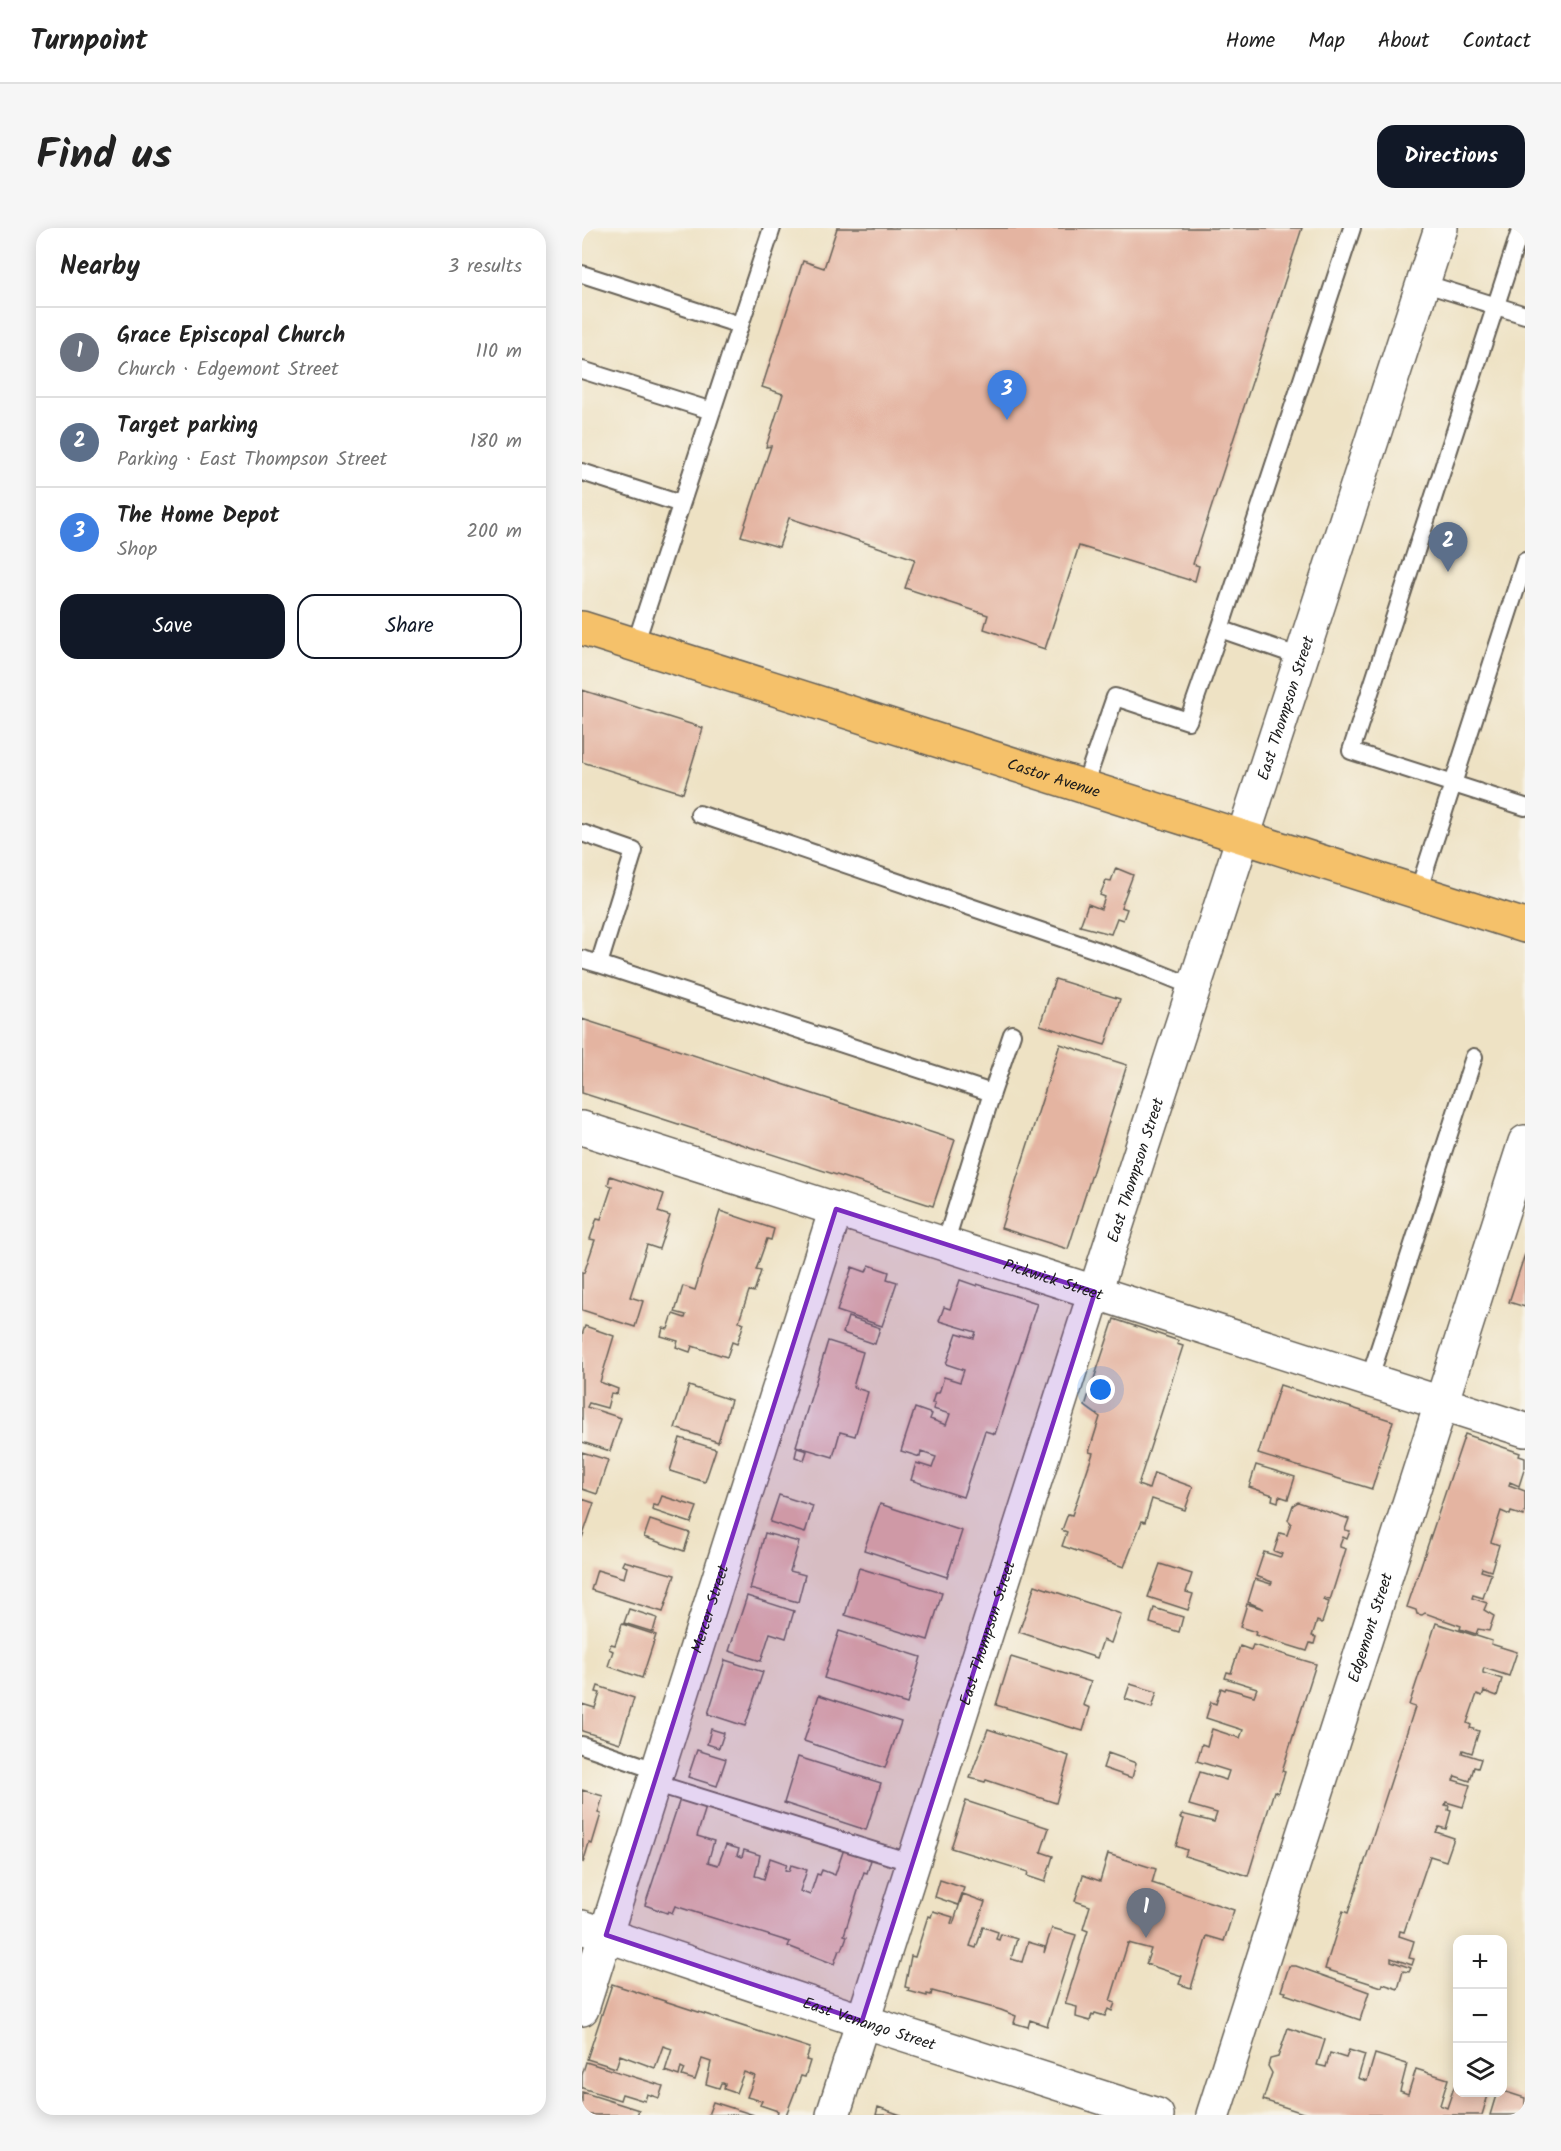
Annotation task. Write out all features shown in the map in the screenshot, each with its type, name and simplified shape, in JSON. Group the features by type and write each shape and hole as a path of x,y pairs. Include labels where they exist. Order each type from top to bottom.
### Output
{"main road":[{"name":"Castor Avenue","path":"582,628 1525,926"}],"street":[{"name":"East Thompson Street","path":"833,2115 1095,1292 1441,228"},
{"name":"Pickwick Street","path":"582,1128 1525,1430"},
{"name":"Edgemont Street","path":"1213,2115 1525,1142"},
{"name":"Mercer Street","path":"582,2008 594,1931 656,1777 836,1209"},
{"name":"East Venango Street","path":"594,1931 862,2021 1157,2115"}],"lane":[{"path":"1084,787 1115,697 1188,721 1352,228"},
{"path":"1521,228 1494,305 1352,752 1525,807"},
{"path":"635,645 740,325 767,229"},
{"path":"582,274 740,325"},
{"path":"1423,283 1525,315"},
{"path":"582,370 712,411"},
{"path":"582,471 681,504"},
{"path":"1418,892 1525,561"},
{"path":"1220,629 1301,657"},
{"path":"699,814 1137,964 1194,987"},
{"path":"582,833 634,851 599,964"},
{"path":"582,959 992,1093"},
{"path":"945,1244 1012,1034"},
{"path":"1369,1380 1474,1057"},
{"path":"582,1745 656,1777 913,1863"}],"highlighted area":[{"path":"836,1209 1095,1292 862,2021 606,1935"}],"building":[{"path":"837,228 1302,228 1193,564 1199,566 1195,581 1079,546 1045,649 984,629 988,615 905,588 915,559 789,518 779,547 741,536 771,446 766,447 783,394 762,387 803,261 824,268"},
{"path":"582,690 703,728 683,793 582,762"},
{"path":"1116,868 1133,875 1121,907 1127,909 1123,920 1117,918 1111,934 1080,926 1088,904 1101,909 1105,897 1100,895 1106,880 1111,881"},
{"path":"1055,979 1120,999 1105,1045 1040,1025"},
{"path":"582,1019 955,1140 933,1206 582,1093"},
{"path":"1060,1044 1127,1065 1068,1249 1001,1228"},
{"path":"610,1176 664,1194 658,1212 670,1216 659,1249 647,1245 630,1297 643,1301 635,1327 582,1310 582,1272 584,1273 595,1240 590,1239 597,1218 601,1219 612,1186 608,1185"},
{"path":"720,1211 774,1229 771,1240 767,1239 756,1270 761,1271 754,1292 749,1291 739,1321 744,1323 737,1344 732,1342 727,1357 692,1346 690,1352 676,1347 678,1341 661,1336 663,1328 668,1329 673,1314 685,1318 686,1315 675,1312 683,1286 695,1290"},
{"path":"1525,1254 1525,1307 1509,1302"},
{"path":"869,1265 889,1272 887,1279 897,1282 882,1326 837,1311 852,1267 866,1272"},
{"path":"960,1280 1037,1303 995,1434 985,1431 963,1497 911,1480 916,1463 932,1468 936,1457 921,1452 920,1457 901,1451 915,1408 932,1414 930,1419 946,1425 950,1414 933,1409 935,1393 939,1393 944,1377 960,1382 964,1370 946,1364 957,1333 974,1338 976,1332 939,1321 944,1307 950,1309"},
{"path":"848,1317 880,1328 875,1344 843,1333"},
{"path":"1114,1319 1179,1341 1177,1344 1183,1346 1138,1485 1149,1489 1154,1473 1193,1487 1185,1510 1152,1499 1145,1522 1142,1521 1124,1567 1062,1546 1067,1532 1062,1530 1068,1514 1072,1515 1093,1453 1089,1452 1100,1417 1085,1406"},
{"path":"585,1326 614,1336 600,1382 618,1389 617,1394 611,1393 607,1408 589,1403 587,1407 621,1418 610,1451 582,1442 582,1335"},
{"path":"828,1341 863,1352 853,1387 868,1392 855,1436 840,1432 833,1457 796,1446"},
{"path":"1280,1385 1393,1421 1372,1489 1258,1454"},
{"path":"689,1386 731,1400 718,1442 675,1428"},
{"path":"1465,1434 1520,1453 1519,1456 1525,1458 1525,1467 1519,1486 1510,1482 1509,1485 1525,1491 1524,1516 1511,1512 1510,1515 1501,1511 1491,1542 1499,1545 1491,1571 1482,1568 1481,1571 1491,1574 1483,1598 1473,1595 1472,1598 1487,1603 1484,1610 1494,1616 1489,1631 1478,1629 1476,1634 1425,1613 1417,1614 1416,1610 1407,1607"},
{"path":"680,1438 716,1449 705,1482 670,1471"},
{"path":"797,1448 807,1451 804,1460 795,1457"},
{"path":"582,1452 608,1460 597,1494 582,1489"},
{"path":"1256,1465 1295,1477 1288,1499 1279,1496 1278,1502 1272,1500 1273,1495 1249,1487"},
{"path":"779,1495 813,1506 805,1533 770,1522"},
{"path":"662,1496 697,1507 691,1523 652,1510 653,1505 658,1506"},
{"path":"582,1499 594,1503 582,1538"},
{"path":"1298,1502 1349,1519 1345,1530 1350,1531 1347,1539 1343,1537 1340,1545 1346,1549 1330,1600 1324,1598 1323,1600 1329,1602 1322,1623 1317,1621 1312,1636 1316,1637 1314,1644 1310,1643 1307,1651 1255,1635 1256,1632 1240,1627 1247,1604 1264,1609 1248,1602 1255,1579 1271,1584 1272,1582 1256,1576 1264,1552 1281,1556 1282,1554 1274,1551 1280,1533 1287,1535 1291,1523 1288,1520 1293,1505"},
{"path":"880,1504 962,1531 947,1577 864,1550"},
{"path":"650,1520 690,1533 684,1551 644,1537"},
{"path":"765,1533 799,1542 790,1571 805,1575 798,1602 750,1589"},
{"path":"624,1561 675,1575 663,1612 591,1590 597,1570 624,1578 627,1567 622,1565"},
{"path":"1160,1564 1192,1574 1186,1592 1193,1594 1188,1610 1148,1597"},
{"path":"859,1568 942,1593 928,1640 845,1615"},
{"path":"1035,1585 1121,1614 1111,1643 1103,1640 1097,1658 1019,1632"},
{"path":"747,1596 794,1611 786,1638 770,1633 761,1661 729,1651"},
{"path":"1154,1608 1183,1617 1179,1632 1150,1623"},
{"path":"629,1609 657,1618 653,1632 624,1623"},
{"path":"1436,1623 1492,1641 1491,1644 1517,1652 1509,1676 1484,1668 1483,1673 1502,1679 1497,1696 1484,1691 1482,1696 1477,1694 1467,1723 1471,1725 1470,1728 1479,1731 1472,1753 1463,1750 1462,1753 1481,1759 1478,1768 1474,1767 1470,1781 1455,1776 1453,1780 1470,1785 1463,1807 1446,1802 1445,1805 1449,1806 1448,1810 1451,1811 1446,1829 1439,1827 1436,1832 1454,1838 1446,1861 1430,1856 1404,1932 1400,1931 1399,1936 1414,1941 1409,1958 1414,1959 1412,1965 1391,1958 1391,1961 1411,1968 1409,1972 1403,1971 1398,1989 1383,1984 1382,1987 1325,1969 1343,1911 1348,1913 1415,1707 1409,1705"},
{"path":"622,1624 656,1635 642,1678 608,1666 613,1651 609,1649 611,1644 615,1645"},
{"path":"839,1631 921,1657 907,1704 824,1678"},
{"path":"1253,1645 1316,1664 1282,1771 1285,1772 1278,1793 1274,1791 1248,1876 1185,1856 1187,1850 1176,1846 1184,1819 1180,1818 1182,1814 1214,1822 1217,1813 1189,1805 1200,1772 1226,1780 1229,1771 1197,1761 1202,1744 1207,1746 1212,1729 1240,1738 1243,1730 1206,1718 1211,1702 1216,1704 1221,1688 1254,1696 1257,1688 1225,1678 1227,1672 1231,1673 1240,1646 1251,1650"},
{"path":"1011,1657 1091,1682 1083,1705 1090,1708 1083,1731 996,1705"},
{"path":"725,1660 763,1672 745,1726 708,1714"},
{"path":"1130,1684 1157,1692 1152,1708 1125,1699"},
{"path":"598,1686 634,1698 620,1743 582,1731 582,1704 595,1708 600,1693 596,1692"},
{"path":"819,1695 901,1722 885,1768 804,1741"},
{"path":"711,1729 724,1733 719,1748 707,1744"},
{"path":"988,1729 1069,1756 1056,1803 986,1780 985,1782 970,1778"},
{"path":"697,1750 726,1759 717,1786 688,1777"},
{"path":"1108,1753 1136,1763 1132,1778 1103,1768"},
{"path":"798,1757 881,1783 866,1830 784,1803"},
{"path":"582,1790 603,1796 598,1813 601,1814 592,1844 589,1843 583,1863"},
{"path":"681,1796 707,1804 697,1836 714,1841 708,1862 718,1865 726,1845 739,1849 737,1855 742,1857 744,1850 760,1855 755,1876 764,1879 770,1858 787,1864 785,1870 789,1871 791,1865 807,1870 800,1891 810,1895 817,1874 820,1875 822,1870 835,1875 844,1849 869,1857 868,1859 871,1860 867,1873 864,1872 844,1935 847,1936 834,1964 788,1946 790,1942 675,1906 672,1913 668,1911 667,1913 645,1905"},
{"path":"966,1801 1049,1828 1041,1852 1053,1856 1045,1882 1027,1876 1028,1872 951,1848"},
{"path":"1108,1854 1156,1869 1152,1883 1234,1910 1224,1941 1207,1936 1191,1988 1179,1984 1182,1976 1146,1964 1151,1949 1128,1943 1110,2001 1115,2003 1112,2011 1108,2009 1105,2016 1092,2014 1090,2021 1076,2017 1077,2007 1065,2004 1088,1931 1083,1929 1090,1906 1075,1901 1083,1875 1100,1881"},
{"path":"940,1880 964,1888 958,1905 935,1897"},
{"path":"963,1894 985,1902 970,1946 976,1948 983,1927 998,1932 996,1939 999,1940 1001,1934 1017,1939 1011,1959 1022,1962 1028,1942 1045,1947 1044,1953 1052,1928 1076,1935 1047,2026 1030,2020 1028,2027 1014,2023 1016,2016 1001,2010 932,1991 931,1995 927,1994 927,1996 908,1991 909,1988 905,1987 911,1956 915,1957 928,1916 931,1917 933,1911 953,1917 951,1923 953,1924"},
{"path":"1289,1966 1296,1966 1369,1992 1360,2020 1281,1991"},
{"path":"612,1984 810,2048 806,2060 810,2061 805,2077 801,2076 786,2115 777,2115 778,2111 760,2105 762,2101 747,2097 755,2076 744,2072 736,2093 724,2089 725,2084 723,2083 719,2088 706,2084 711,2062 702,2059 695,2080 682,2076 685,2069 681,2067 679,2076 665,2071 672,2049 663,2046 655,2068 620,2055 616,2068 587,2059"},
{"path":"1288,2028 1325,2040 1317,2065 1326,2067 1330,2053 1346,2058 1349,2050 1365,2055 1358,2078 1367,2081 1375,2054 1407,2064 1400,2091 1408,2094 1416,2069 1448,2079 1440,2105 1447,2108 1453,2090 1453,2097 1487,2097 1482,2115 1309,2115 1263,2100 1272,2073 1268,2066 1270,2059 1278,2057"},
{"path":"586,2062 663,2086 659,2098 647,2094 645,2101 622,2094 620,2100 582,2088 582,2075"},
{"path":"582,2092 639,2110 637,2115 582,2115"},
{"path":"1507,2092 1525,2098 1525,2115 1490,2115 1495,2097 1507,2097"},
{"path":"713,2102 754,2115 708,2115"},
{"path":"878,2107 901,2115 876,2115"}],"place":[{"name":"The Home Depot","path":"1007,420"},
{"name":"Target parking","path":"1448,572"},
{"name":"Grace Episcopal Church","path":"1146,1938"}]}
